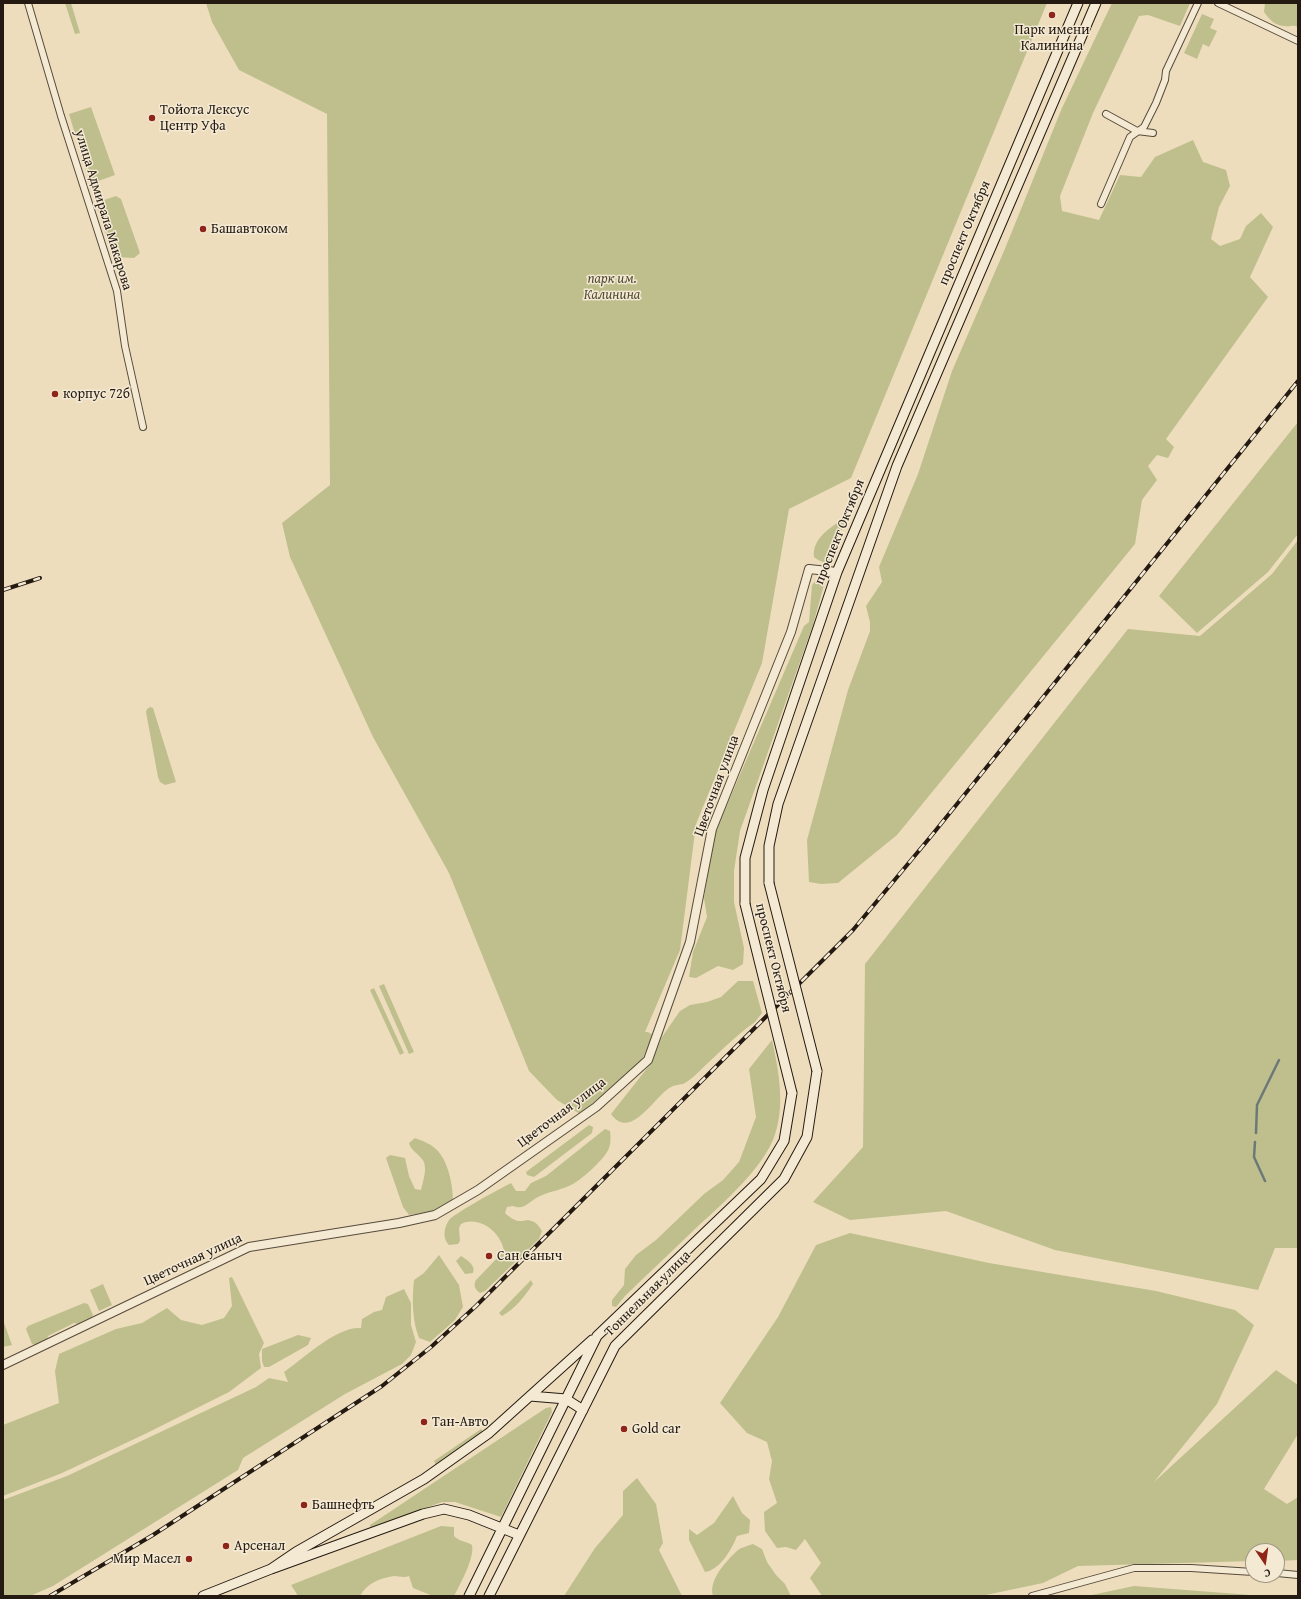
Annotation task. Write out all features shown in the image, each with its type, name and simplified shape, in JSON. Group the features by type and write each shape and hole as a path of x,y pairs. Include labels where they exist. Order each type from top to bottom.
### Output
{"main road":[{"name":"проспект Октября","path":"792,1093 745,904 745,858 763,790 837,572 1078,3"},
{"name":"проспект Октября","path":"817,1072 769,883 769,846 778,804 897,466 1096,3"},
{"name":"Тоннельная улица","path":"489,1596 615,1346 784,1178 807,1137 817,1072"},
{"name":"Тоннельная улица","path":"469,1596 504,1528 596,1336 760,1178 784,1140 792,1093"},
{"path":"271,1569 296,1552 424,1479 489,1433 596,1336"},
{"path":"530,1396 566,1399 583,1410"},
{"path":"203,1596 271,1569 423,1514 444,1508 469,1515 519,1535"}],"street":[{"name":"улица Адмирала Макарова","path":"28,3 61,116 117,291 125,346 143,427"},
{"path":"1101,204 1130,137 1144,127 1156,103 1165,80 1166,71 1198,3"},
{"path":"1218,3 1298,41"},
{"path":"1106,114 1137,131 1153,133"},
{"name":"Цветочная улица","path":"3,1365 249,1247 399,1223 435,1215 478,1190 590,1111 648,1060 690,942 712,829 791,632 809,569 837,572"},
{"path":"1032,1596 1134,1568 1191,1568 1245,1571"},
{"path":"1285,1574 1298,1575"}],"green space":[{"path":"65,3 71,3 80,33 75,34"},
{"name":"парк им. Калинина","path":"206,3 1047,3 851,478 789,509 762,663 696,824 680,950 645,1032 653,1035 642,1060 580,1114 557,1100 529,1071 449,873 373,737 290,557 282,523 330,485 327,114 239,70 212,22"},
{"path":"1112,3 1190,3 1180,26 1148,15 1139,16 1093,113 1060,196 1062,211 1099,220 1120,175 1141,177 1155,157 1193,140 1203,162 1226,170 1230,186 1219,207 1211,239 1220,246 1240,239 1246,226 1261,213 1273,227 1250,277 1268,297 1166,439 1174,447 1168,458 1157,455 1148,466 1157,480 1142,500 1135,544 897,835 838,883 821,884 809,882 807,840 848,690 870,631 870,622 866,606 882,582 879,567 918,474 952,371 1004,251 1062,108"},
{"path":"1265,3 1295,3 1298,5 1298,27 1281,26 1273,22 1264,12"},
{"path":"1202,14 1214,19 1210,28 1217,31 1209,47 1203,44 1197,59 1184,53"},
{"path":"91,107 115,175 90,184 69,114"},
{"path":"116,196 121,199 140,253 134,258 114,257 112,255 97,207 101,201"},
{"path":"1298,422 1298,534 1268,572 1197,633 1159,596"},
{"path":"845,518 829,562 819,561 814,557 814,550 819,539 829,529"},
{"path":"1298,540 1298,1248 1275,1248 1258,1290 1055,1250 946,1211 850,1220 813,1202 863,1147 865,964 1128,629 1200,636 1272,574"},
{"path":"818,578 825,581 813,625 740,831 734,871 734,902 744,948 743,964 733,970 718,966 696,978 689,977 693,952 707,917 704,898 714,835 804,626 809,622 812,585"},
{"path":"150,707 153,708 176,782 165,785 160,782 158,777 146,712"},
{"path":"738,981 753,981 762,1013 755,1022 731,1041 697,1074 683,1084 672,1086 635,1120 627,1123 619,1121 611,1114 652,1062 662,1037 680,1011 690,1005 707,1002 721,997"},
{"path":"384,984 414,1052 409,1054 379,986"},
{"path":"374,988 404,1053 400,1055 370,990"},
{"path":"772,1040 779,1077 780,1103 777,1128 767,1152 749,1176 727,1199 625,1296 616,1307 612,1306 612,1300 624,1285 625,1269 636,1255 656,1240 704,1194 723,1180 739,1162 756,1117 749,1069"},
{"path":"589,1125 593,1127 592,1133 534,1177 527,1175 526,1172"},
{"path":"605,1129 610,1131 611,1136 608,1150 601,1160 581,1179 569,1186 540,1196 524,1206 507,1207 505,1213 510,1217 519,1221 528,1220 536,1223 542,1231 539,1239 485,1291 480,1293 475,1287 476,1280 504,1251 502,1244 499,1238 488,1227 475,1222 468,1222 461,1224 459,1228 460,1241 458,1244 449,1245 445,1239 444,1233 449,1220 511,1183 516,1191 525,1191 531,1183 546,1176"},
{"path":"415,1138 432,1146 441,1155 449,1174 453,1200 431,1212 409,1215 403,1207 386,1158 390,1155 405,1158 409,1176 415,1189 421,1190 425,1173 425,1165 409,1143"},
{"path":"850,1233 989,1263 1156,1291 1235,1310 1254,1325 1217,1404 1154,1482 1276,1370 1298,1385 1298,1434 1264,1489 1287,1504 1298,1497 1298,1560 1285,1561 1285,1543 1245,1543 1245,1561 1078,1566 1043,1583 981,1596 822,1596 810,1578 821,1563 805,1539 796,1550 786,1547 777,1548 765,1531 764,1512 777,1503 769,1479 772,1461 767,1442 747,1433 720,1403 778,1317 816,1245"},
{"path":"439,1255 459,1285 463,1307 455,1320 430,1342 419,1338 415,1324 413,1309 414,1280 424,1273"},
{"path":"461,1256 472,1265 474,1270 473,1273 465,1274 456,1261"},
{"path":"232,1277 264,1343 259,1354 261,1368 229,1392 145,1434 62,1473 3,1496 3,1425 59,1403 55,1371 59,1354 116,1329 142,1323 167,1308 181,1320 202,1325 224,1318 232,1306 229,1278"},
{"path":"531,1280 533,1284 523,1298 511,1310 502,1316 499,1313"},
{"path":"103,1284 112,1305 99,1311 90,1290"},
{"path":"404,1289 411,1303 411,1325 416,1342 411,1355 402,1364 345,1394 243,1458 238,1470 53,1586 30,1596 3,1596 3,1500 67,1476 256,1387 269,1378 288,1382 284,1372 331,1337 352,1329 361,1328 362,1319 374,1312 382,1310 386,1297"},
{"path":"84,1303 88,1304 93,1315 92,1317 78,1324 74,1323 48,1336 47,1341 36,1345 32,1344 26,1329 28,1326"},
{"path":"3,1320 12,1345 3,1347"},
{"path":"298,1335 311,1338 308,1345 269,1367 264,1367 262,1361 262,1349"},
{"path":"551,1407 552,1412 501,1517 455,1502 442,1502 370,1528 370,1525 546,1408"},
{"path":"481,1429 484,1433 436,1465 434,1461"},
{"path":"637,1478 656,1504 663,1543 659,1550 682,1596 564,1596 595,1548 623,1515 623,1491"},
{"path":"733,1496 742,1513 750,1520 749,1533 737,1536 725,1558 716,1567 705,1572 689,1540 689,1529 697,1535 714,1523"},
{"path":"441,1526 454,1527 454,1536 472,1545 469,1564 454,1596 433,1596 413,1588 409,1576 394,1576 374,1582 363,1591 360,1596 298,1596 291,1585"},
{"path":"753,1544 762,1549 767,1562 776,1575 785,1584 791,1596 713,1596 713,1583 724,1565 738,1550"},
{"path":"1134,1586 1251,1595 1255,1596 1087,1596"}],"waterway":[{"path":"1256,1133 1257,1105 1279,1060"},
{"path":"1255,1142 1254,1157 1265,1181"}],"railway":[{"path":"50,1596 153,1535 382,1386 431,1347 476,1306 853,930 932,835 1298,381"},
{"path":"3,590 40,578"}],"place":[{"name":"Парк имени Калинина","path":"1052,15"},
{"name":"Тойота Лексус Центр Уфа","path":"152,118"},
{"name":"Башавтоком","path":"203,229"},
{"name":"корпус 72б","path":"55,394"},
{"name":"Сан Саныч","path":"489,1256"},
{"name":"Тан-Авто","path":"424,1422"},
{"name":"Gold car","path":"624,1429"},
{"name":"Башнефть","path":"304,1505"},
{"name":"Арсенал","path":"226,1546"},
{"name":"Мир Масел","path":"189,1559"}]}
